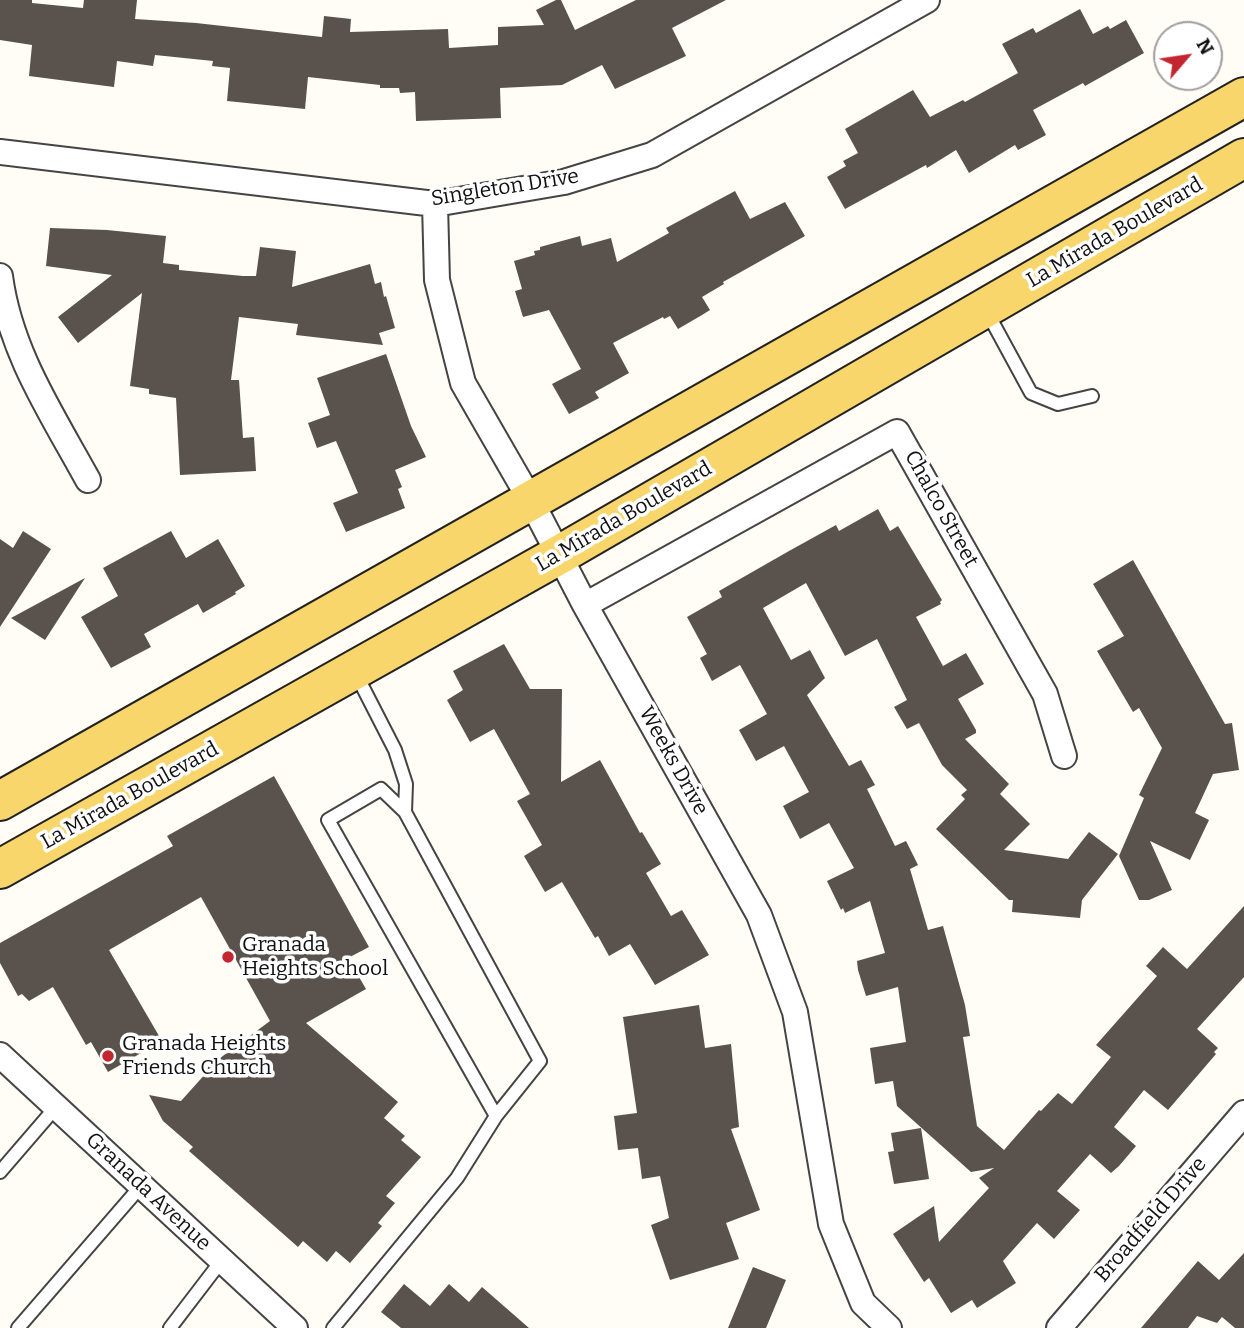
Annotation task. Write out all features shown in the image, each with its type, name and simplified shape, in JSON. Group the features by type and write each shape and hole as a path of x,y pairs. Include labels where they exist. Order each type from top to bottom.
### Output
{"main road":[{"path":"0,801 1244,96"},
{"name":"La Mirada Boulevard","path":"0,869 559,555 1244,158"}],"street":[{"name":"Singleton Drive","path":"0,152 435,204 564,182 652,155 927,0"},
{"name":"Weeks Drive","path":"435,204 437,280 463,383 759,915 795,1012 831,1224 863,1303 889,1328"},
{"path":"0,276 4,307 22,359 88,480"},
{"name":"Chalco Street","path":"585,605 897,432 1045,694 1064,756"},
{"name":"Granada Avenue","path":"0,1055 295,1328"},
{"name":"Broadfield Drive","path":"1059,1328 1244,1113"}],"lane":[{"path":"985,309 1031,393 1058,404 1092,396"},
{"path":"354,671 395,750 406,785 405,812"},
{"path":"333,1328 457,1178 496,1116 540,1060 405,812 381,789 328,820 496,1116"},
{"path":"0,1172 56,1107"},
{"path":"18,1328 141,1186"},
{"path":"170,1328 222,1260"}],"building":[{"path":"0,0 32,0 32,3 83,8 84,0 137,0 135,19 322,37 324,16 351,19 350,32 448,29 449,48 498,45 498,27 544,25 536,10 556,0 561,0 575,30 636,0 726,0 672,28 686,56 615,89 602,65 562,85 500,88 501,118 416,121 415,92 400,93 399,88 380,88 380,85 308,77 305,109 227,101 230,68 212,66 213,61 155,55 153,66 117,61 114,87 29,76 32,45 0,40"},
{"path":"1080,9 1093,34 1126,20 1144,53 1085,86 1083,83 1033,110 1046,135 1018,150 1015,145 969,173 956,150 927,168 926,165 845,209 827,177 846,166 843,161 858,153 845,129 913,90 930,117 963,100 965,102 1018,73 1002,44 1033,28 1036,33"},
{"path":"735,191 750,219 785,202 805,236 723,282 724,284 702,297 710,310 678,329 670,316 664,319 663,317 613,343 629,373 595,392 599,398 569,414 552,384 581,369 549,310 523,317 515,291 522,289 514,261 535,255 534,251 540,250 540,247 580,236 582,246 611,238 617,262 669,233 666,228"},
{"path":"50,228 166,236 163,263 179,265 179,270 243,276 256,276 260,247 296,251 292,287 370,264 375,284 381,282 395,328 379,333 383,345 296,335 298,324 239,317 231,380 239,380 243,438 254,437 256,471 180,475 176,398 149,394 149,389 130,386 142,293 78,343 58,317 112,275 46,266"},
{"path":"386,354 411,426 426,457 395,470 402,487 398,489 405,508 346,532 333,503 358,493 336,441 317,448 308,423 330,415 317,378"},
{"path":"878,509 890,531 898,526 942,600 941,604 916,617 943,666 966,653 984,684 958,699 976,730 976,733 965,739 1009,784 1000,794 1030,824 1004,850 1068,859 1089,832 1118,854 1082,900 1080,918 1012,912 1013,900 1009,900 936,829 965,799 961,795 967,790 942,765 919,723 907,729 894,707 907,700 877,639 845,656 806,583 763,608 791,660 810,650 825,678 807,695 849,766 861,760 875,785 867,789 895,846 906,841 918,865 910,869 928,930 943,926 965,1005 970,1036 963,1037 977,1126 1004,1150 1039,1110 1058,1093 1072,1104 1111,1057 1096,1045 1157,976 1146,966 1163,947 1187,969 1244,906 1244,977 1197,1029 1218,1048 1214,1052 1216,1054 1168,1110 1144,1090 1114,1127 1136,1146 1119,1166 1111,1173 1090,1154 1057,1191 1080,1210 1054,1239 1037,1223 1003,1261 1016,1283 977,1308 972,1300 951,1313 929,1278 924,1282 893,1234 934,1206 939,1242 989,1188 979,1178 994,1168 971,1172 897,1106 893,1081 875,1084 870,1048 906,1042 898,987 866,996 858,970 857,961 885,953 870,901 845,913 843,908 841,910 827,881 854,868 829,823 800,839 783,806 809,792 784,746 756,761 739,730 767,714 740,665 712,681 700,658 707,654 687,617 722,597 719,591 789,551 836,525 839,531"},
{"path":"23,531 51,549 0,627 0,539 13,548"},
{"path":"171,531 186,558 218,539 245,586 203,613 198,604 144,634 151,647 111,668 81,617 118,596 103,568"},
{"path":"1133,560 1225,724 1232,723 1239,770 1213,774 1195,813 1209,820 1190,860 1150,841 1172,890 1149,900 1139,900 1119,856 1144,798 1139,795 1162,748 1139,708 1133,712 1097,651 1124,636 1093,584"},
{"path":"85,578 45,640 11,618"},
{"path":"504,644 530,689 562,689 561,782 600,760 640,833 642,832 661,864 646,873 671,916 682,910 709,955 655,985 630,944 609,956 598,936 595,938 562,882 545,892 524,856 542,845 517,801 530,794 494,729 470,742 447,700 463,690 453,671"},
{"path":"274,776 369,947 348,958 366,989 306,1023 398,1102 384,1118 405,1136 401,1140 421,1157 386,1196 395,1203 378,1223 382,1226 350,1263 336,1251 327,1262 303,1241 298,1247 189,1151 193,1147 163,1121 149,1095 181,1101 207,1072 208,1067 270,1021 201,897 109,950 162,1041 108,1072 91,1042 86,1045 53,987 29,1001 22,994 18,996 0,963 0,943 173,846 167,836"},
{"path":"699,1005 705,1048 731,1044 739,1127 731,1129 760,1210 726,1223 739,1259 670,1280 651,1225 669,1218 660,1176 642,1179 638,1148 618,1150 614,1116 637,1113 623,1017"},
{"path":"921,1128 929,1179 894,1184 888,1152 894,1151 891,1133"},
{"path":"1244,1253 1244,1328 1235,1328 1222,1317 1217,1323 1197,1316 1188,1328 1141,1328 1198,1261 1219,1280"},
{"path":"753,1267 786,1280 766,1328 728,1328"},
{"path":"404,1284 430,1306 449,1284 469,1302 482,1287 529,1328 401,1328 381,1312"}],"place":[{"name":"Granada Heights School","path":"228,957"},
{"name":"Granada Heights Friends Church","path":"108,1056"}]}
